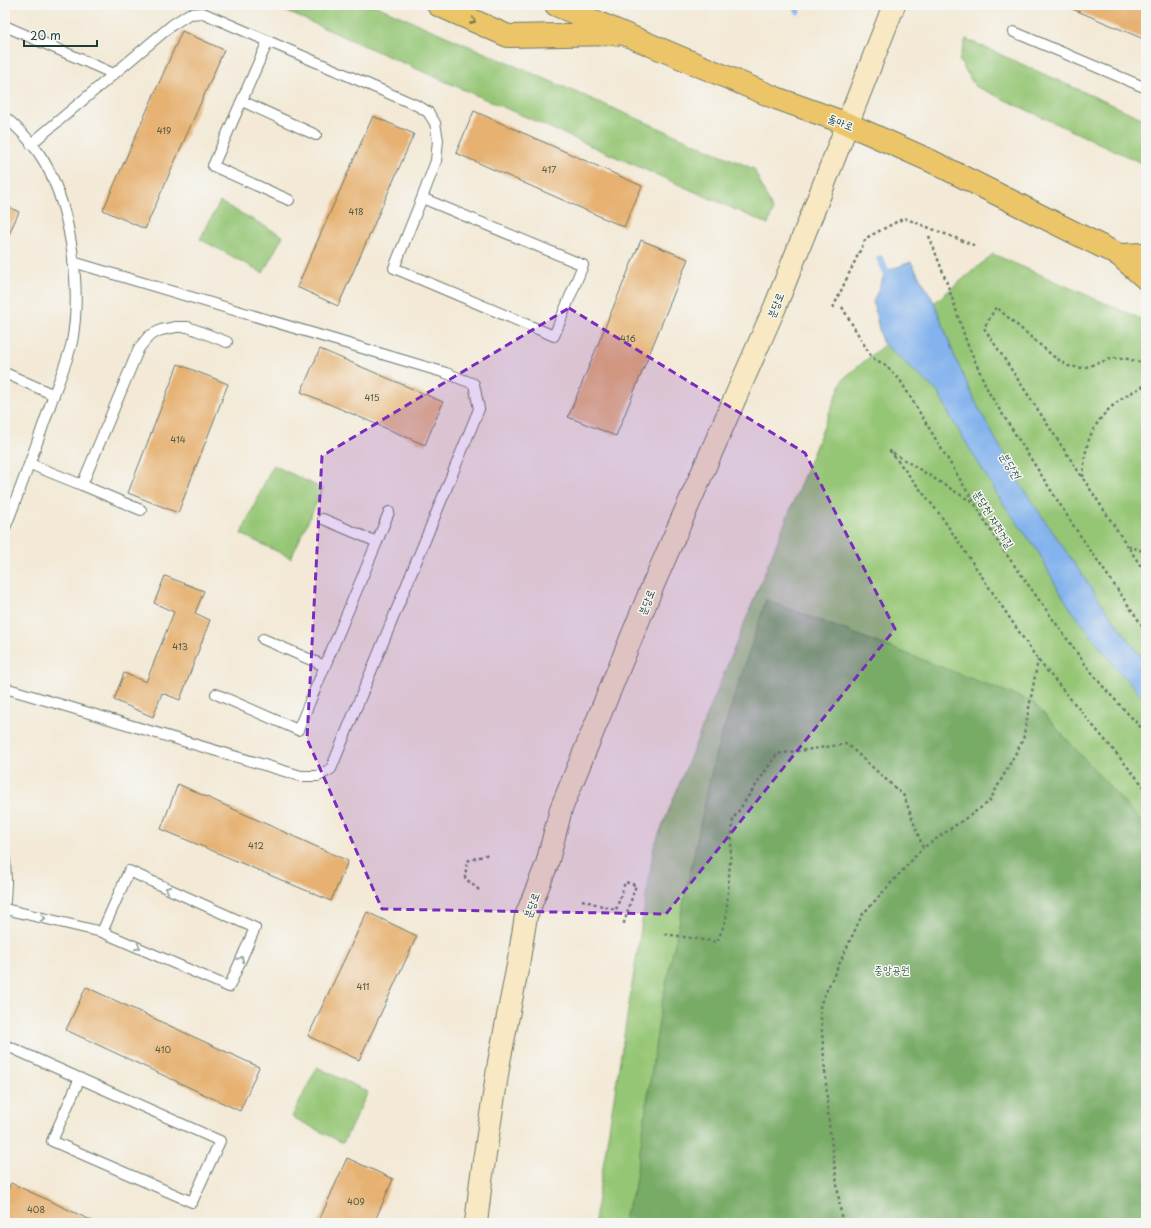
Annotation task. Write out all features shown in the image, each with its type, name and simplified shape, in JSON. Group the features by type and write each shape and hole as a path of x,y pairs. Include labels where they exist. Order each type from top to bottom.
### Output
{"main road":[{"path":"438,5 508,36 623,34"},
{"name":"돌마로","path":"556,5 776,98 848,124 931,161 1119,255 1146,279"},
{"path":"596,5 623,34"},
{"name":"분당로","path":"476,1223 499,1062 526,916 547,864 561,809 653,585 775,307 894,5"},
{"name":"돌마로","path":"1119,255 1146,254"}],"lane":[{"path":"31,144 172,25 189,14 203,13 418,106 428,112 435,123 438,140 436,161 394,268 554,336 583,265 422,198"},
{"path":"5,26 114,74"},
{"path":"1014,32 1146,88"},
{"path":"268,41 213,166 289,200"},
{"path":"242,101 316,134"},
{"path":"5,117 38,152 54,182 66,216 73,262 76,306 71,343 30,464 5,528"},
{"path":"5,688 301,776 318,776 331,769 479,409 474,384 446,373 73,262"},
{"path":"82,485 139,348 149,336 161,330 188,327 227,342"},
{"path":"5,373 54,395"},
{"path":"30,464 141,510"},
{"path":"216,694 298,730 389,512"},
{"path":"323,519 377,542"},
{"path":"263,639 325,666"},
{"path":"5,860 5,901"},
{"path":"5,909 102,932 229,987 255,928 129,871 102,932"},
{"path":"5,1045 80,1078 220,1141 192,1202 52,1141 80,1078"}],"path":[{"path":"834,308 866,238 904,218 976,246"},
{"path":"929,236 947,283 967,343 989,393 1075,528 1146,631"},
{"name":"분당천 자전거길","path":"842,307 872,358 884,364 900,380 999,544 1085,664 1105,689 1146,733"},
{"path":"1146,364 1128,359 1112,358 1083,368 1068,366 1053,356 996,307 984,328 1146,574"},
{"path":"1083,478 1085,455 1090,438 1099,420 1113,405 1146,385"},
{"path":"973,502 890,451 941,516 1038,660 1146,789"},
{"path":"1128,546 1146,552"},
{"path":"842,1223 828,1123 820,1005 862,915 923,848 989,802 1024,740 1038,660"},
{"path":"665,934 717,942 726,920 733,819 777,754 847,744 904,796 923,848"},
{"path":"479,890 465,878 468,862 489,854"},
{"path":"582,900 616,910 625,882 636,885 623,926"}],"highlighted area":[{"path":"569,308 805,453 895,629 666,914 382,909 307,739 322,456"}],"green space":[{"path":"272,5 374,5 754,169 773,211 768,224"},
{"path":"966,39 1146,120 1146,165 975,86 959,60"},
{"path":"220,202 283,236 263,273 200,239"},
{"name":"중앙공원","path":"993,254 1146,321 1146,1223 594,1223 654,847 843,379"},
{"path":"273,465 323,489 291,558 241,534"},
{"name":"중앙공원","path":"766,600 1033,702 1146,827 1146,1223 622,1223 634,1190 661,1007 715,756"},
{"path":"317,1067 368,1092 343,1143 292,1117"}],"water":[{"path":"911,262 934,302 956,360 978,407 1022,487 1100,601 1146,663 1146,702 1120,673 1070,608 1039,553 1000,499 950,416 939,393 882,342 873,302 886,271"}],"building":[{"path":"1063,5 1146,5 1146,40"},
{"path":"182,31 224,50 145,229 103,210"},
{"path":"474,111 642,186 624,227 456,153"},
{"path":"373,116 414,134 338,306 297,287"},
{"path":"5,205 19,212 5,243"},
{"path":"641,240 688,259 616,436 568,417"},
{"path":"320,349 443,402 425,445 301,392"},
{"path":"178,364 228,384 178,513 128,493"},
{"path":"165,576 204,591 195,613 210,620 180,700 162,693 153,717 114,700 124,673 146,682 174,612 154,603"},
{"path":"178,784 348,861 331,901 161,829"},
{"path":"367,912 417,936 359,1060 308,1036"},
{"path":"86,987 259,1067 240,1111 66,1030"},
{"path":"347,1158 393,1179 374,1223 318,1223"},
{"path":"11,1183 97,1223 5,1223 5,1196"}],"waterway":[{"name":"분당천","path":"796,5 798,11"},
{"name":"분당천","path":"880,259 890,279"}]}
